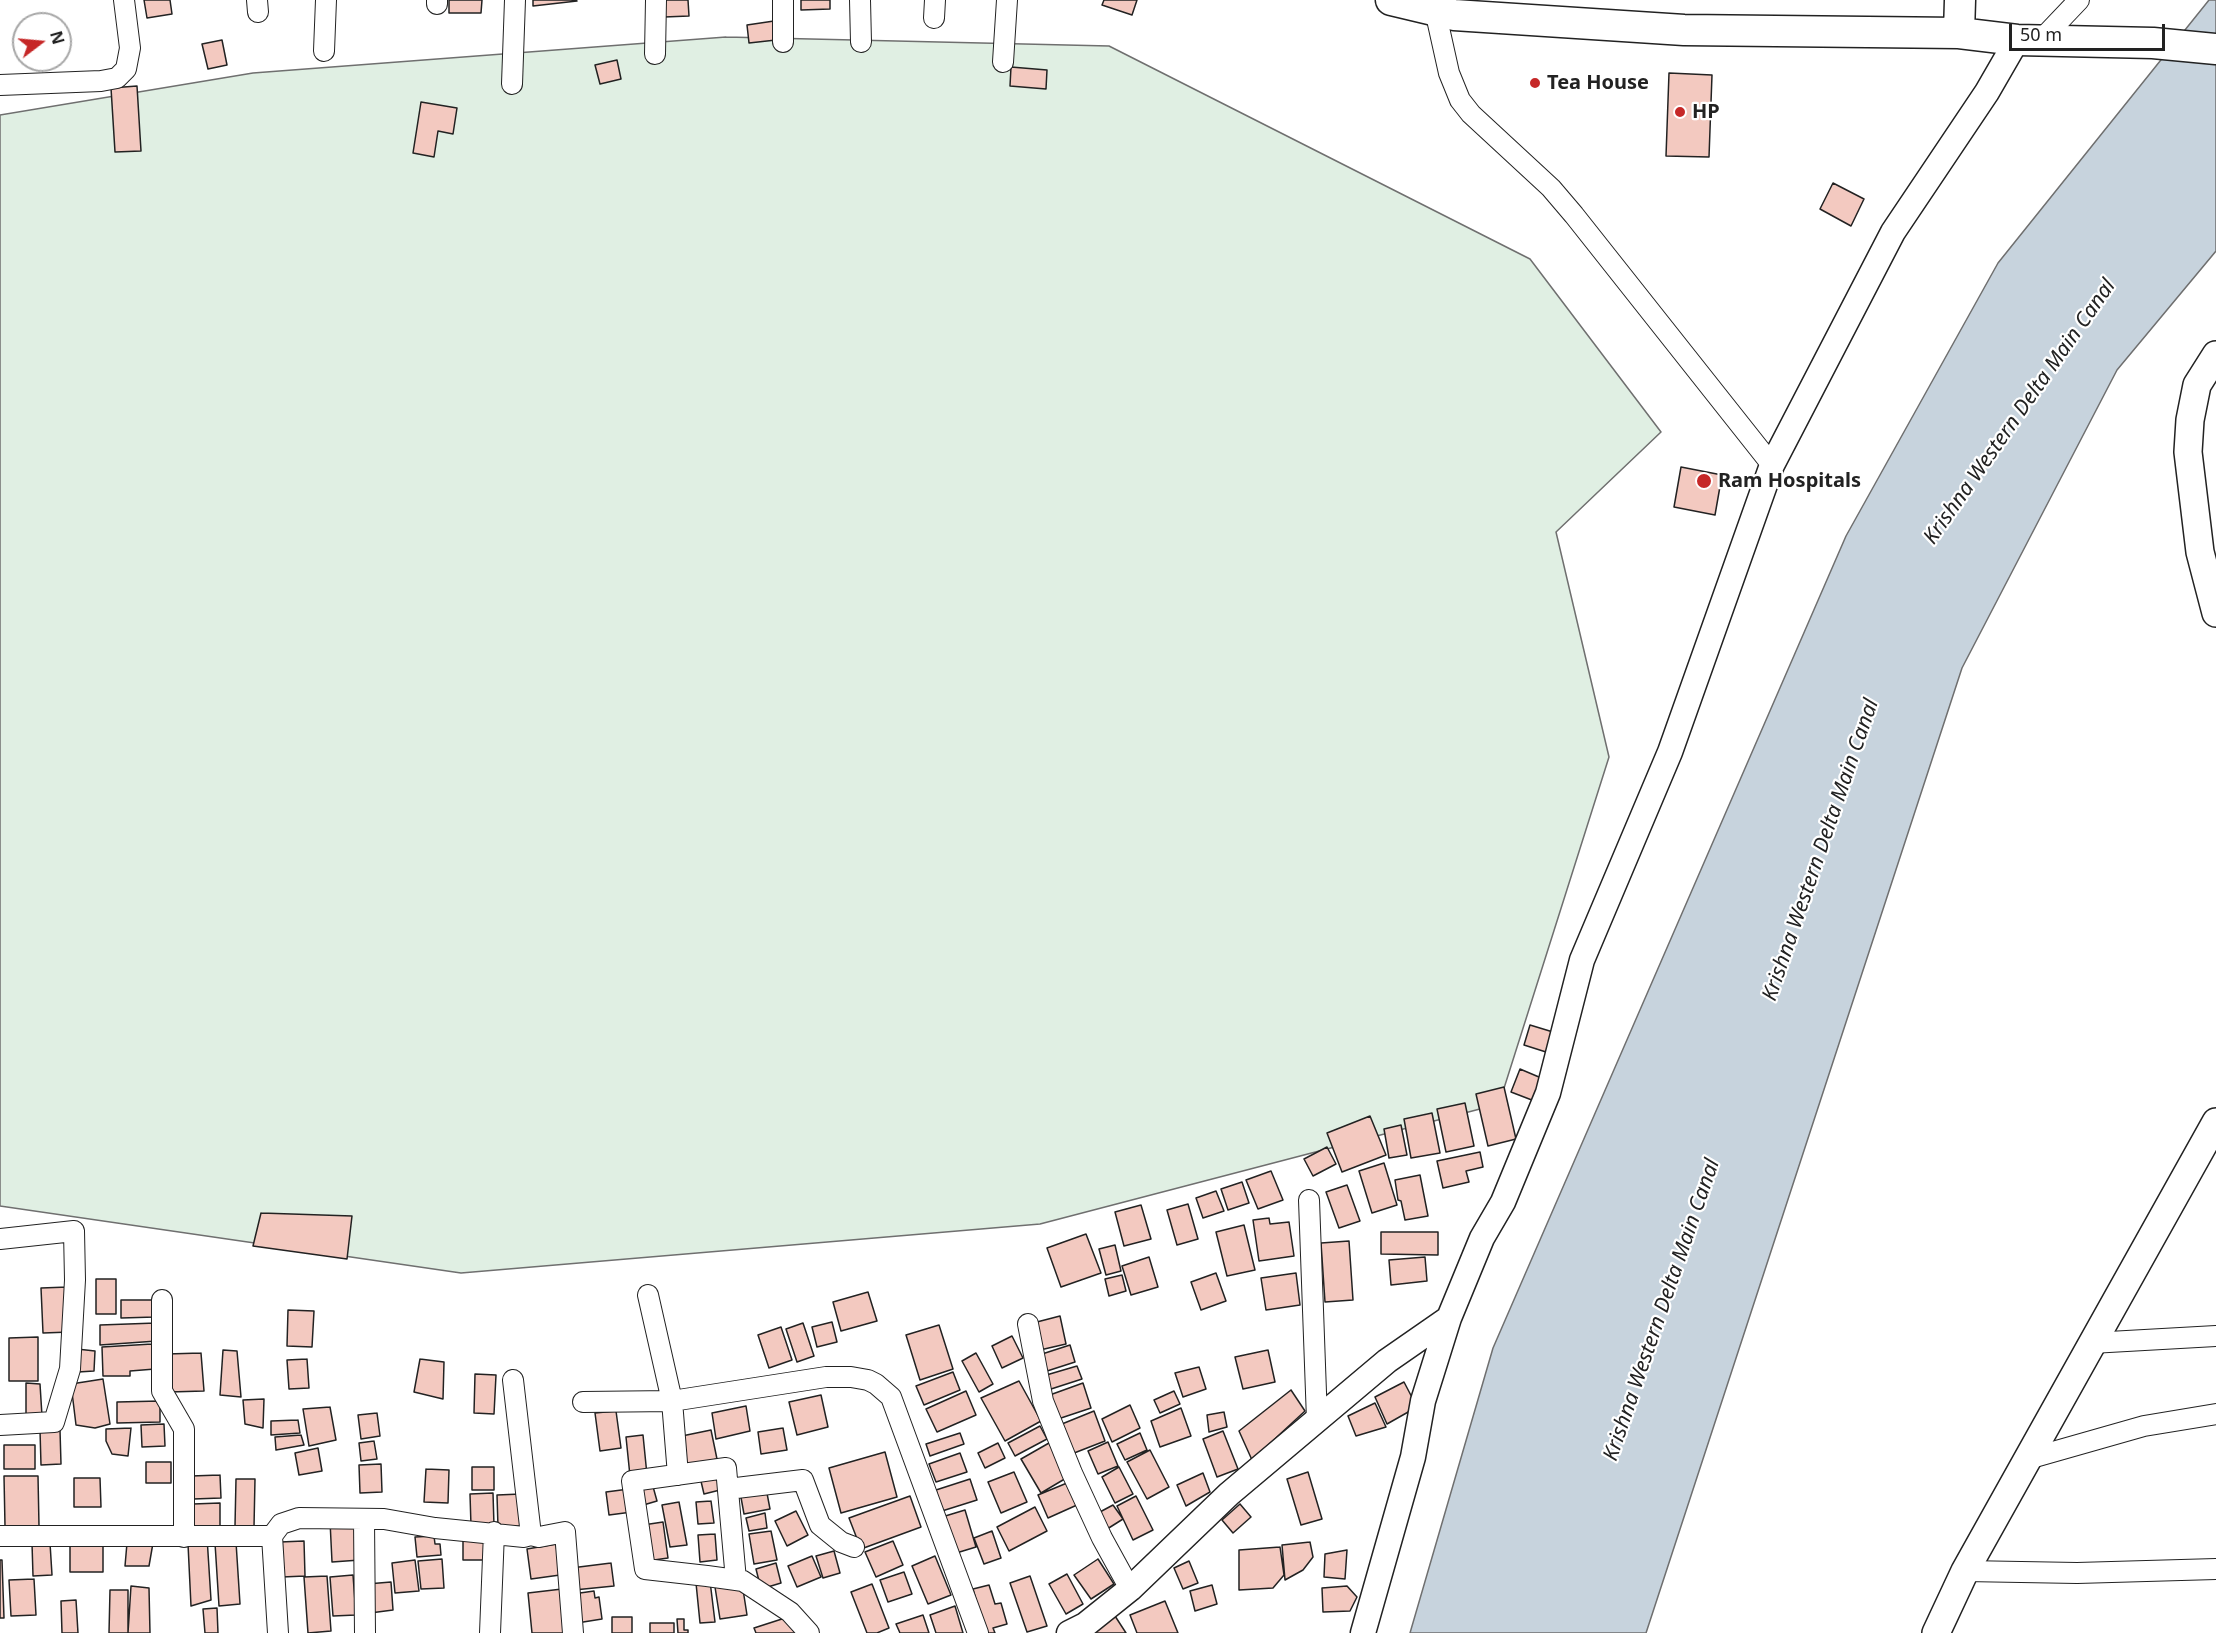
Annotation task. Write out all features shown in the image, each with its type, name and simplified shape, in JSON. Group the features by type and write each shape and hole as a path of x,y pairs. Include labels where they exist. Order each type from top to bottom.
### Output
{"main road":[{"path":"1391,0 1448,8 1684,30 1959,33 2029,40 2153,43 2216,49"},
{"path":"1959,33 1960,0"},
{"path":"2216,355 2197,385 2190,420 2188,452 2200,552 2216,613"},
{"path":"1936,1633 1965,1571 2091,1343 2206,1159 2216,1122"}],"street":[{"path":"0,85 101,81 117,78 126,69 130,48 124,0"},
{"path":"324,51 326,0"},
{"path":"512,84 515,0"},
{"path":"656,0 656,54"},
{"path":"783,0 783,42"},
{"path":"860,0 861,42"},
{"path":"1003,62 1006,0"},
{"path":"1363,1633 1413,1457 1423,1401 1449,1318 1482,1238 1503,1202 1548,1093 1582,960 1670,752 1772,465 1893,232 1986,92 2029,40 2079,0"},
{"path":"1448,8 1449,73 1460,100 1471,114 1563,201 1772,465"},
{"path":"1309,1200 1317,1420"},
{"path":"0,1239 74,1231 75,1280 70,1369 54,1422 0,1425"},
{"path":"648,1295 672,1401 678,1475"},
{"path":"162,1300 162,1391 184,1430 184,1538"},
{"path":"1069,1633 1085,1625 1130,1589 1229,1494 1387,1361 1449,1318"},
{"path":"1028,1324 1043,1401 1077,1484 1102,1538 1130,1589"},
{"path":"2091,1343 2216,1336"},
{"path":"583,1402 672,1401 826,1377 868,1380 891,1397 978,1633"},
{"path":"513,1380 531,1535"},
{"path":"2028,1459 2144,1426 2216,1414"},
{"path":"736,1580 726,1468 632,1481 645,1569 743,1581 790,1611 809,1633"},
{"path":"728,1489 802,1480 820,1525 841,1542 854,1547"},
{"path":"278,1633 272,1536 281,1524 299,1518 384,1519 435,1528 494,1532 524,1537 531,1535 540,1537 565,1532 573,1633"},
{"path":"364,1519 365,1633"},
{"path":"490,1633 494,1532"},
{"path":"0,1536 184,1538 272,1536"},
{"path":"1965,1571 2077,1573 2216,1569"}],"green space":[{"path":"726,37 1109,46 1530,259 1661,432 1556,532 1609,757 1499,1104 1040,1224 461,1273 0,1206 0,115 253,73"}],"water":[{"name":"Krishna Western Delta Main Canal","path":"2209,0 2216,0 2216,251 2117,370 1962,668 1646,1633 1410,1633 1493,1348 1846,536 1998,263"}],"building":[{"path":"144,0 170,0 172,14 147,18"},
{"path":"449,0 482,0 481,13 449,13"},
{"path":"533,0 576,0 577,1 533,6"},
{"path":"663,0 688,0 689,16 664,17"},
{"path":"801,0 830,0 830,9 801,10"},
{"path":"1104,0 1137,0 1132,15 1102,5"},
{"path":"774,21 776,40 749,43 747,25"},
{"path":"222,40 227,65 208,69 202,44"},
{"path":"617,60 621,79 600,84 595,65"},
{"path":"1011,67 1047,70 1046,89 1010,86"},
{"path":"1669,73 1712,75 1709,157 1666,156"},
{"path":"137,86 141,151 115,152 111,88"},
{"path":"421,102 457,108 453,134 438,131 434,157 413,153"},
{"path":"1833,183 1864,199 1851,226 1820,209"},
{"path":"1681,467 1722,475 1715,515 1674,507"},
{"path":"1530,1025 1553,1032 1546,1052 1524,1045"},
{"path":"1520,1069 1546,1080 1537,1102 1511,1092"},
{"path":"1504,1087 1516,1139 1488,1146 1476,1094"},
{"path":"1465,1103 1474,1146 1446,1152 1437,1109"},
{"path":"1432,1113 1440,1153 1411,1158 1404,1119"},
{"path":"1370,1116 1386,1155 1342,1172 1327,1133"},
{"path":"1401,1125 1407,1155 1389,1158 1384,1129"},
{"path":"1327,1147 1336,1164 1313,1176 1304,1159"},
{"path":"1480,1152 1483,1167 1466,1171 1469,1182 1443,1188 1437,1161"},
{"path":"1384,1163 1397,1205 1372,1213 1359,1171"},
{"path":"1271,1171 1283,1200 1258,1209 1246,1180"},
{"path":"1420,1175 1428,1216 1405,1220 1401,1201 1398,1200 1395,1180"},
{"path":"1242,1182 1249,1203 1228,1210 1221,1189"},
{"path":"1347,1185 1360,1221 1339,1228 1326,1192"},
{"path":"1216,1191 1224,1211 1203,1218 1196,1198"},
{"path":"1188,1204 1198,1239 1177,1245 1167,1210"},
{"path":"1141,1205 1151,1239 1124,1246 1115,1212"},
{"path":"261,1213 352,1216 347,1259 253,1246"},
{"path":"1269,1218 1270,1224 1289,1222 1294,1256 1259,1261 1253,1220"},
{"path":"1244,1225 1255,1270 1227,1276 1216,1232"},
{"path":"1381,1232 1438,1232 1438,1255 1381,1254"},
{"path":"1086,1234 1101,1273 1061,1287 1047,1248"},
{"path":"1349,1241 1353,1300 1325,1302 1321,1243"},
{"path":"1115,1245 1121,1271 1106,1275 1099,1249"},
{"path":"1149,1257 1158,1287 1131,1295 1122,1266"},
{"path":"1425,1257 1427,1281 1391,1285 1389,1260"},
{"path":"1216,1273 1226,1301 1201,1310 1191,1282"},
{"path":"1296,1273 1300,1305 1266,1310 1261,1278"},
{"path":"1122,1275 1126,1291 1109,1296 1105,1279"},
{"path":"96,1279 116,1279 116,1314 96,1314"},
{"path":"68,1287 70,1332 43,1333 41,1288"},
{"path":"868,1292 877,1321 841,1331 833,1302"},
{"path":"121,1300 155,1300 155,1317 121,1318"},
{"path":"288,1310 314,1311 312,1347 287,1346"},
{"path":"1060,1316 1066,1344 1040,1350 1033,1323"},
{"path":"832,1322 837,1342 817,1347 812,1327"},
{"path":"156,1323 157,1341 100,1345 100,1325"},
{"path":"803,1323 814,1356 797,1362 786,1329"},
{"path":"939,1325 953,1369 920,1380 906,1335"},
{"path":"781,1327 792,1360 769,1368 758,1335"},
{"path":"1012,1336 1023,1358 1002,1368 992,1346"},
{"path":"38,1337 38,1381 9,1381 9,1338"},
{"path":"152,1344 155,1369 130,1371 130,1376 103,1376 102,1347"},
{"path":"1070,1345 1075,1362 1044,1372 1039,1355"},
{"path":"77,1349 95,1351 94,1371 78,1372"},
{"path":"223,1350 237,1351 241,1397 220,1395"},
{"path":"1268,1350 1275,1382 1243,1389 1235,1357"},
{"path":"201,1353 204,1391 169,1392 167,1354"},
{"path":"976,1353 993,1384 979,1392 962,1361"},
{"path":"307,1359 309,1388 289,1389 287,1360"},
{"path":"420,1359 444,1362 443,1399 414,1392"},
{"path":"1077,1366 1082,1379 1048,1390 1043,1376"},
{"path":"1199,1367 1206,1389 1183,1397 1175,1373"},
{"path":"953,1372 960,1390 924,1405 916,1386"},
{"path":"475,1374 496,1375 494,1414 474,1413"},
{"path":"103,1379 110,1424 95,1428 76,1425 71,1384"},
{"path":"1019,1381 1041,1421 1005,1441 981,1398"},
{"path":"1404,1382 1417,1407 1387,1424 1375,1397"},
{"path":"26,1383 40,1384 42,1416 26,1415"},
{"path":"1083,1383 1091,1408 1055,1420 1047,1396"},
{"path":"1291,1390 1305,1411 1252,1460 1239,1431"},
{"path":"966,1391 976,1415 937,1432 926,1409"},
{"path":"1174,1391 1180,1404 1160,1413 1154,1400"},
{"path":"821,1395 828,1427 797,1435 789,1402"},
{"path":"264,1399 263,1428 245,1424 243,1400"},
{"path":"160,1401 160,1422 117,1423 117,1402"},
{"path":"1375,1403 1386,1427 1356,1436 1348,1416"},
{"path":"1130,1405 1140,1428 1112,1442 1102,1419"},
{"path":"746,1406 750,1431 716,1439 712,1413"},
{"path":"330,1407 336,1440 309,1446 303,1409"},
{"path":"1181,1408 1191,1436 1160,1447 1151,1421"},
{"path":"616,1411 621,1448 600,1451 595,1413"},
{"path":"1094,1411 1105,1441 1069,1455 1057,1426"},
{"path":"1224,1412 1227,1427 1209,1432 1207,1415"},
{"path":"377,1413 380,1436 361,1439 358,1415"},
{"path":"298,1420 300,1433 271,1435 271,1421"},
{"path":"164,1424 165,1446 142,1447 141,1425"},
{"path":"1040,1426 1047,1439 1015,1456 1008,1443"},
{"path":"131,1428 128,1456 112,1454 106,1441 106,1429"},
{"path":"783,1428 787,1450 761,1454 758,1432"},
{"path":"40,1430 60,1430 61,1464 41,1465"},
{"path":"711,1430 717,1459 683,1467 677,1437"},
{"path":"1223,1431 1238,1469 1217,1477 1203,1439"},
{"path":"960,1433 964,1444 930,1456 926,1444"},
{"path":"1140,1433 1147,1450 1125,1460 1117,1444"},
{"path":"301,1435 304,1445 276,1450 275,1437"},
{"path":"643,1435 647,1475 630,1476 626,1437"},
{"path":"374,1441 377,1459 361,1461 359,1443"},
{"path":"1108,1442 1118,1466 1098,1474 1088,1451"},
{"path":"998,1443 1005,1458 985,1468 978,1453"},
{"path":"1049,1443 1068,1477 1041,1493 1021,1459"},
{"path":"4,1445 35,1445 35,1469 4,1469"},
{"path":"318,1448 322,1471 299,1475 295,1453"},
{"path":"1150,1450 1169,1487 1147,1499 1127,1462"},
{"path":"885,1452 897,1497 841,1513 829,1468"},
{"path":"960,1453 967,1472 936,1482 929,1464"},
{"path":"146,1462 171,1462 171,1483 146,1483"},
{"path":"381,1464 382,1492 360,1493 359,1465"},
{"path":"472,1467 494,1467 494,1490 472,1490"},
{"path":"1119,1467 1133,1494 1115,1503 1102,1477"},
{"path":"426,1469 449,1470 448,1503 424,1502"},
{"path":"1014,1472 1027,1502 1001,1513 988,1482"},
{"path":"1308,1472 1322,1519 1301,1525 1287,1479"},
{"path":"716,1473 720,1490 704,1494 700,1477"},
{"path":"1203,1473 1210,1492 1186,1506 1177,1485"},
{"path":"220,1475 221,1498 193,1499 191,1476"},
{"path":"4,1476 38,1476 39,1526 5,1526"},
{"path":"74,1478 100,1478 101,1507 74,1507"},
{"path":"236,1479 255,1479 254,1527 235,1526"},
{"path":"970,1479 977,1500 942,1511 936,1490"},
{"path":"652,1483 657,1501 640,1506 635,1488"},
{"path":"1067,1483 1077,1505 1048,1518 1038,1495"},
{"path":"766,1488 770,1509 744,1514 740,1492"},
{"path":"629,1489 632,1512 609,1515 606,1492"},
{"path":"493,1493 494,1526 471,1526 470,1494"},
{"path":"521,1494 522,1526 498,1527 497,1495"},
{"path":"910,1496 921,1527 861,1549 849,1518"},
{"path":"1136,1496 1153,1530 1133,1540 1117,1506"},
{"path":"711,1501 714,1523 698,1524 696,1502"},
{"path":"679,1502 687,1545 670,1547 662,1505"},
{"path":"220,1503 220,1526 193,1527 193,1504"},
{"path":"1240,1504 1251,1517 1233,1533 1222,1520"},
{"path":"1113,1505 1123,1519 1104,1531 1098,1513"},
{"path":"1035,1507 1047,1531 1009,1551 997,1527"},
{"path":"965,1510 976,1547 953,1554 942,1517"},
{"path":"796,1511 808,1535 787,1546 775,1521"},
{"path":"765,1513 767,1528 749,1531 746,1518"},
{"path":"358,1520 360,1560 332,1562 330,1521"},
{"path":"663,1522 668,1558 647,1561 643,1525"},
{"path":"771,1531 777,1560 754,1564 749,1534"},
{"path":"992,1531 1001,1558 984,1564 974,1538"},
{"path":"715,1534 717,1560 700,1562 698,1535"},
{"path":"434,1536 435,1544 440,1544 441,1555 417,1557 415,1537"},
{"path":"463,1536 487,1536 487,1560 463,1560"},
{"path":"207,1537 211,1600 191,1606 188,1544"},
{"path":"304,1541 305,1576 282,1577 280,1542"},
{"path":"893,1541 903,1565 876,1577 865,1552"},
{"path":"236,1542 240,1604 219,1606 215,1543"},
{"path":"1310,1542 1313,1557 1303,1570 1285,1580 1282,1545"},
{"path":"32,1543 50,1543 52,1575 33,1576"},
{"path":"127,1543 153,1543 149,1566 125,1566"},
{"path":"556,1544 560,1575 531,1579 527,1549"},
{"path":"70,1546 103,1546 103,1572 70,1572"},
{"path":"1280,1547 1284,1575 1273,1588 1239,1590 1239,1550"},
{"path":"1347,1550 1345,1579 1324,1577 1325,1554"},
{"path":"834,1551 840,1573 823,1578 816,1556"},
{"path":"812,1556 821,1577 797,1587 788,1566"},
{"path":"935,1556 951,1595 928,1604 912,1566"},
{"path":"442,1559 444,1588 421,1589 418,1561"},
{"path":"1098,1559 1114,1584 1091,1599 1074,1575"},
{"path":"0,1560 2,1560 4,1618 0,1618"},
{"path":"415,1560 419,1591 395,1593 392,1563"},
{"path":"1189,1561 1198,1583 1183,1589 1174,1568"},
{"path":"611,1563 614,1586 574,1590 571,1568"},
{"path":"776,1563 781,1583 761,1589 756,1569"},
{"path":"904,1572 912,1594 888,1602 880,1580"},
{"path":"1067,1574 1083,1604 1066,1614 1049,1584"},
{"path":"353,1575 356,1615 333,1616 330,1577"},
{"path":"327,1576 331,1631 308,1633 304,1577"},
{"path":"1030,1576 1047,1626 1027,1632 1010,1583"},
{"path":"34,1579 36,1615 11,1616 9,1580"},
{"path":"710,1581 715,1622 700,1623 696,1583"},
{"path":"391,1582 393,1610 370,1613 367,1584"},
{"path":"742,1583 747,1615 720,1619 715,1587"},
{"path":"872,1584 889,1628 877,1633 867,1633 851,1592"},
{"path":"989,1585 995,1604 1001,1603 1007,1624 993,1628 995,1633 985,1633 973,1589"},
{"path":"1212,1585 1217,1604 1195,1611 1190,1591"},
{"path":"131,1586 149,1588 150,1633 128,1633"},
{"path":"1347,1586 1357,1597 1350,1611 1323,1612 1322,1588"},
{"path":"562,1589 566,1633 532,1633 528,1593"},
{"path":"110,1590 128,1590 128,1633 109,1633"},
{"path":"594,1591 595,1598 599,1597 602,1619 577,1623 573,1594"},
{"path":"76,1600 78,1633 62,1633 61,1601"},
{"path":"1165,1601 1178,1633 1137,1633 1130,1615"},
{"path":"955,1606 963,1633 936,1633 930,1615"},
{"path":"217,1608 218,1633 205,1633 203,1609"},
{"path":"923,1615 929,1633 900,1633 896,1624"},
{"path":"1115,1616 1126,1633 1088,1633"},
{"path":"612,1617 632,1617 632,1633 612,1633"},
{"path":"785,1618 797,1633 756,1633 754,1628"},
{"path":"677,1619 684,1619 684,1630 688,1630 688,1633 678,1633"},
{"path":"650,1623 674,1623 674,1633 650,1633"}],"place":[{"name":"Tea House","path":"1535,83"},
{"name":"HP","path":"1680,112"},
{"name":"Ram Hospitals","path":"1704,481"}]}
